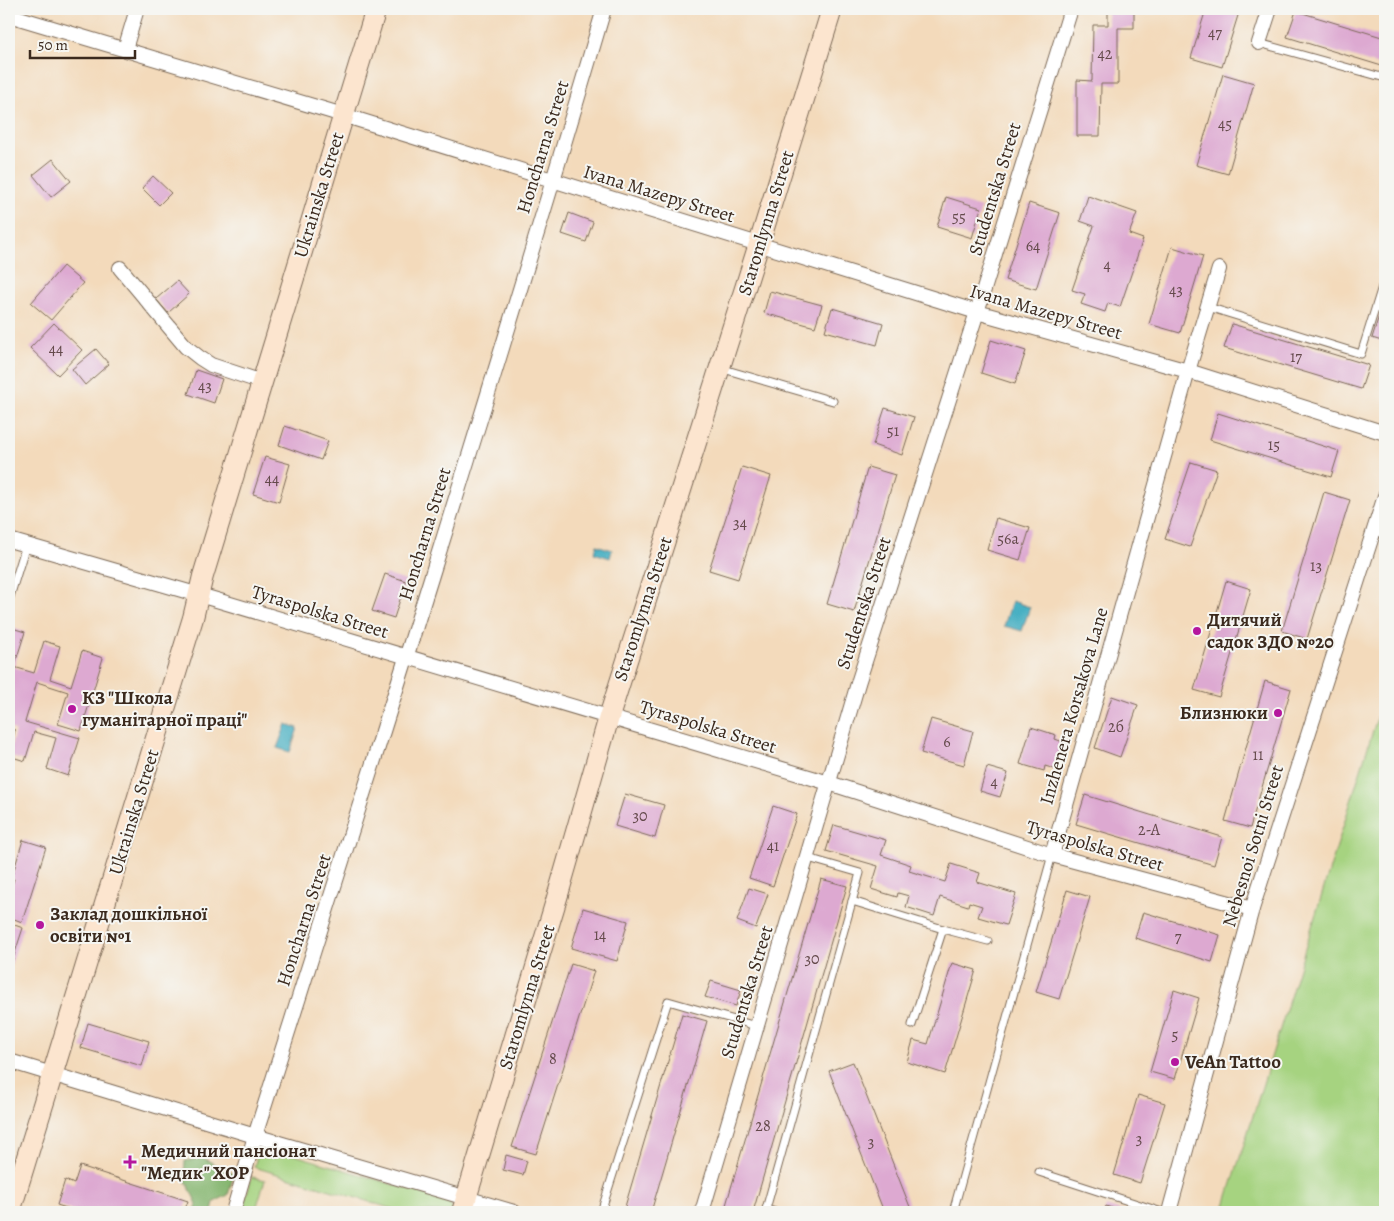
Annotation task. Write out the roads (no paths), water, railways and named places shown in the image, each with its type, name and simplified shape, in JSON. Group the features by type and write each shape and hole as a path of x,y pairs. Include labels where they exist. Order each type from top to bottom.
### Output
{"street":[{"path":"125,49 137,9"},
{"name":"Ukrainska Street","path":"10,1212 14,1183 53,1074 194,618 198,595 376,9"},
{"name":"Honcharna Street","path":"233,1212 255,1136 407,658 604,9"},
{"name":"Staromlynna Street","path":"464,1205 559,892 609,717 832,9"},
{"name":"Studentska Street","path":"702,1212 859,680 977,312 1071,9"},
{"path":"1259,43 1270,9"},
{"name":"Ivana Mazepy Street","path":"9,15 343,115 977,312 1188,371 1385,434"},
{"path":"120,268 186,347 211,365 262,382"},
{"name":"Inzhenera Korsakova Lane","path":"1052,855 1188,371 1220,269"},
{"name":"Nebesnoi Sotni Street","path":"1169,1212 1252,909 1385,496"},
{"name":"Tyraspolska Street","path":"9,540 829,783 1052,855 1252,909"},
{"path":"9,1061 255,1136 464,1205 514,1212"}],"lane":[{"path":"1259,43 1385,78"},
{"path":"1208,307 1361,354 1385,277"},
{"path":"720,368 833,400"},
{"path":"9,600 26,545"},
{"name":"Inzhenera Korsakova Lane","path":"952,1212 1052,855"},
{"path":"775,1212 766,1209 860,873 808,858"},
{"path":"852,901 988,941"},
{"path":"912,1025 943,929"},
{"path":"601,1212 668,1001 756,1026"},
{"path":"1039,1172 1162,1212"}],"water":[{"path":"597,545 612,550 610,558 594,553"},
{"path":"1012,601 1030,607 1022,631 1004,626"},
{"path":"286,724 298,728 290,752 277,748"}],"place":[{"name":"Дитячий садок ЗДО №20","path":"1197,631"},
{"name":"КЗ \"Школа гуманітарної праці\"","path":"72,709"},
{"name":"Близнюки","path":"1278,713"},
{"name":"Заклад дошкільної освіти №1","path":"40,925"},
{"name":"VeAn Tattoo","path":"1175,1062"},
{"name":"Медичний пансіонат \"Медик\" ХОР","path":"130,1162"}]}
